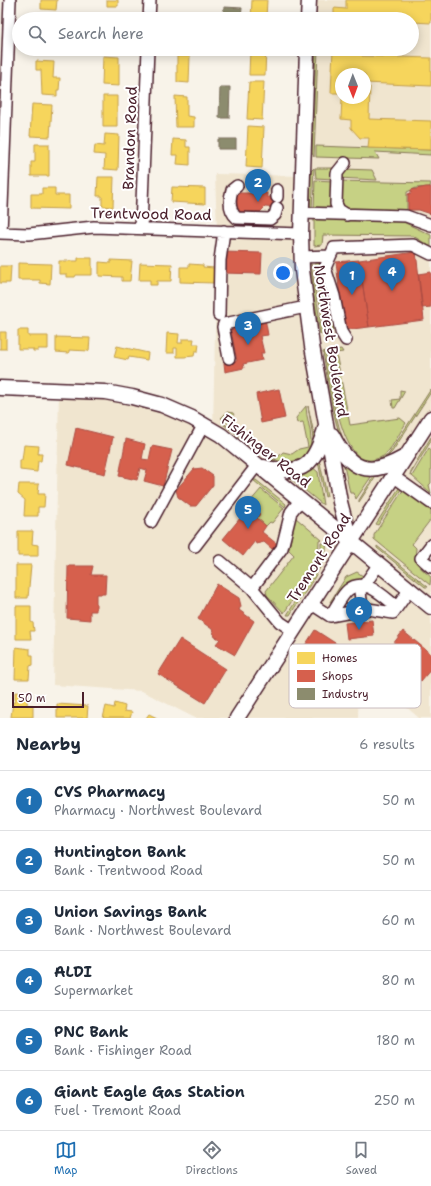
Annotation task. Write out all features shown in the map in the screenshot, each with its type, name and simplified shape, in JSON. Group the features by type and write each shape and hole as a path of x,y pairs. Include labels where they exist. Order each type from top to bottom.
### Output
{"main road":[{"path":"308,12 309,0"},
{"name":"Northwest Boulevard","path":"307,56 301,257 306,307 340,502 350,540"},
{"name":"Fishinger Road","path":"0,388 105,392 162,405 204,424 260,465 410,589 429,601"},
{"name":"Tremont Road","path":"237,718 350,540 431,418"},
{"path":"327,424 343,453 350,461 358,466 380,468 405,457"},
{"path":"260,465 286,471 302,468 313,459 327,424"}],"street":[{"path":"1,233 10,0"},
{"path":"149,12 150,0"},
{"name":"Brandon Road","path":"141,228 148,56"},
{"path":"345,163 337,173 336,204 339,210 346,215"},
{"path":"237,186 233,188 231,193 230,207 237,218 270,219 275,215 277,198"},
{"path":"302,213 406,216 431,225"},
{"name":"Trentwood Road","path":"1,233 29,234 94,227 301,234"},
{"path":"219,315 220,260 224,231"},
{"path":"346,340 341,332 334,296 325,268 334,248 413,245 431,254"},
{"path":"301,257 330,256"},
{"path":"229,358 223,327 224,324 306,307"},
{"path":"151,522 204,424"},
{"path":"195,546 260,465"},
{"path":"395,472 431,495"},
{"path":"395,472 431,503"},
{"path":"252,588 282,548 290,512 301,499"},
{"path":"431,545 421,558 431,567"},
{"path":"220,561 252,588 280,622 292,630"},
{"path":"365,609 360,591 380,564"},
{"path":"330,616 347,591 353,587 372,587 397,607"},
{"path":"310,603 330,616 365,609 392,613 410,589"}],"shaded area":[{"path":"309,0 431,0 431,718 419,718 407,708 421,708 421,644 289,644 289,708 358,708 358,718 195,718 142,691 53,685 59,390 105,392 213,430 217,231 215,174 303,176 307,56 419,56 419,12 308,12"}],"green space":[{"path":"316,56 318,56 314,157 312,153"},
{"path":"316,146 431,150 431,155 375,152 379,159 316,157"},
{"path":"314,168 312,210 310,209 311,171"},
{"path":"315,168 334,168 333,179 316,178"},
{"path":"344,169 372,170 377,180 338,178"},
{"path":"315,180 333,181 338,211 314,210"},
{"path":"338,181 431,183 430,187 416,188 407,192 407,210 379,210 365,213 342,210"},
{"path":"314,217 401,221 431,235 431,247 413,236 323,235 322,245 314,246"},
{"path":"323,263 325,287 334,303 335,330 324,333 314,264"},
{"path":"311,264 322,333 320,334 313,291"},
{"path":"341,349 343,352 336,353 350,425 400,418 406,423 385,455 372,460 361,458 352,448 344,434 334,397 327,351"},
{"path":"325,351 337,419 345,444 356,458 367,462 373,462 373,464 358,461 346,450 336,424 323,352"},
{"path":"431,389 431,392 392,452 384,460 375,461 388,455"},
{"path":"400,390 405,391 395,408 393,408 392,400 400,399"},
{"path":"306,406 311,436 310,446 307,452 299,459 288,462 276,460 221,418 227,412 233,413 234,415 230,421 276,459 283,452 292,454 299,449 308,447 303,422 297,423 296,418"},
{"path":"308,406 315,439 312,447 313,438"},
{"path":"222,422 280,464 295,464 308,455 309,457 294,466 278,465"},
{"path":"431,437 431,441 410,475 411,471"},
{"path":"429,448 431,450 431,483 429,485 431,493 412,476"},
{"path":"318,461 320,463 327,496 325,497"},
{"path":"347,465 370,473 371,477 356,499 354,493 350,493 344,466"},
{"path":"312,467 318,472 323,505 291,479 292,477"},
{"path":"376,473 377,475 359,502 359,500"},
{"path":"253,480 256,480 286,504 285,507"},
{"path":"403,486 378,525 376,524 399,488"},
{"path":"405,487 431,506 431,519 412,544 416,548 418,565 431,577 430,585 374,539 374,535"},
{"path":"261,489 284,508 272,523 270,522 266,526 257,518 260,514 250,506 246,511 244,509"},
{"path":"296,518 322,540 319,541 318,561 284,613 267,595 266,591 294,555 288,549"},
{"path":"321,543 326,543 326,551 319,569 290,615 287,615 321,561"},
{"path":"377,546 428,587 425,587 377,548"},
{"path":"357,572 363,576 357,584 344,597 334,602 330,602 346,577"}],"building: Homes":[{"path":"41,0 57,0 56,10 41,9"},
{"path":"107,0 118,0 118,6 107,6"},
{"path":"252,0 267,0 266,12 251,12"},
{"path":"346,0 431,0 431,23 419,22 419,12 334,12 334,8 346,9"},
{"path":"103,56 119,57 119,86 102,85"},
{"path":"177,56 190,56 189,83 177,82"},
{"path":"250,56 266,56 265,75 249,75"},
{"path":"333,56 431,58 431,86 371,83 371,68 335,68 335,93 331,93"},
{"path":"36,61 54,62 53,78 60,78 57,96 42,95 41,70 36,70"},
{"path":"249,82 264,82 262,120 247,119"},
{"path":"103,96 117,96 117,127 103,127"},
{"path":"175,96 187,97 187,116 194,117 194,127 176,127"},
{"path":"32,104 52,105 50,137 30,136"},
{"path":"342,104 369,104 369,119 431,121 431,150 368,148 369,138 360,138 351,128 351,120 341,119"},
{"path":"248,126 264,127 262,168 246,167"},
{"path":"105,134 119,135 118,170 104,169 105,155 94,154 95,145 104,146"},
{"path":"173,139 186,140 186,147 190,147 190,165 177,164 178,155 172,155"},
{"path":"35,144 49,144 49,176 31,176 31,162 35,162"},
{"path":"98,177 114,177 113,207 102,206 102,196 97,196"},
{"path":"172,187 205,188 205,204 171,202"},
{"path":"42,188 55,188 55,195 69,195 69,209 31,208 31,194 42,194"},
{"path":"78,258 92,258 92,275 76,275 75,277 66,277 66,274 59,274 59,261 78,261"},
{"path":"111,260 132,261 130,281 122,281 122,277 99,276 99,262 111,263"},
{"path":"18,263 51,264 50,284 40,283 40,280 18,280"},
{"path":"140,263 172,264 171,281 157,281 157,285 150,285 150,280 139,280"},
{"path":"189,264 203,265 203,267 214,268 214,283 180,282 180,267 189,267"},
{"path":"0,266 11,266 10,283 0,283"},
{"path":"18,330 28,330 28,336 48,336 48,349 38,349 38,351 33,351 33,349 18,349"},
{"path":"0,332 6,332 6,349 0,349"},
{"path":"167,333 179,334 178,343 182,343 182,339 194,339 193,344 199,344 198,351 195,351 194,356 184,357 177,357 177,348 174,348 174,353 166,353"},
{"path":"56,337 90,338 89,351 69,350 69,353 56,352"},
{"path":"117,346 148,353 147,360 129,357 128,360 114,357"},
{"path":"24,445 39,446 38,454 42,454 41,461 38,461 37,472 20,470 20,460 22,460"},
{"path":"19,484 39,484 38,494 45,494 44,507 38,507 38,516 24,516 25,500 18,494"},
{"path":"18,531 33,531 32,544 38,545 38,556 18,556"},
{"path":"16,565 31,565 28,598 16,598"},
{"path":"16,606 31,606 31,622 33,623 34,631 30,631 31,639 16,639"},
{"path":"16,647 30,649 30,655 33,655 33,665 30,666 29,679 15,679"},
{"path":"15,692 28,693 27,705 33,705 33,717 11,717 13,702 15,702"},
{"path":"115,703 125,706 124,711 132,712 130,718 103,718 106,706 114,708"},
{"path":"57,704 88,706 87,718 57,718"},
{"path":"149,714 157,718 146,718"}],"building: Shops":[{"path":"431,187 431,214 419,210 408,210 408,194 411,193 411,190"},
{"path":"237,193 267,193 267,197 279,197 279,208 265,207 260,212 237,212"},
{"path":"223,252 262,253 261,274 223,273"},
{"path":"416,252 424,320 369,327 359,260"},
{"path":"359,260 369,327 344,330 336,262"},
{"path":"431,272 431,307 422,308 418,274"},
{"path":"265,318 268,335 260,336 264,353 261,353 262,360 243,364 244,368 225,372 224,363 237,361 230,325"},
{"path":"279,389 285,418 261,423 256,394"},
{"path":"76,428 113,437 105,474 68,465"},
{"path":"126,439 145,444 142,459 149,460 152,446 172,450 163,486 144,481 147,470 140,468 137,480 119,476"},
{"path":"202,468 213,476 213,485 196,506 190,506 178,497 176,490 194,469"},
{"path":"250,506 260,514 257,518 266,526 262,532 277,544 272,549 264,542 256,544 255,541 243,556 223,539"},
{"path":"68,566 93,566 91,575 106,575 105,594 96,594 96,611 90,611 90,620 67,618"},
{"path":"217,584 239,598 241,606 239,610 254,621 235,655 216,644 220,639 215,637 212,629 198,619"},
{"path":"372,620 374,636 347,639 345,623"},
{"path":"315,630 337,644 306,644"},
{"path":"403,631 419,644 393,644"},
{"path":"180,639 226,669 205,703 158,674"},
{"path":"421,646 431,654 431,669 421,681"}],"building: Industry":[{"path":"224,7 242,8 242,12 224,12"},
{"path":"220,87 230,87 229,118 219,118"},
{"path":"218,139 236,139 236,149 218,149"}],"place":[{"name":"Huntington Bank","path":"258,202"},
{"name":"ALDI","path":"392,291"},
{"name":"CVS Pharmacy","path":"352,295"},
{"name":"Union Savings Bank","path":"248,345"},
{"name":"PNC Bank","path":"248,529"},
{"name":"Giant Eagle Gas Station","path":"359,630"}]}
